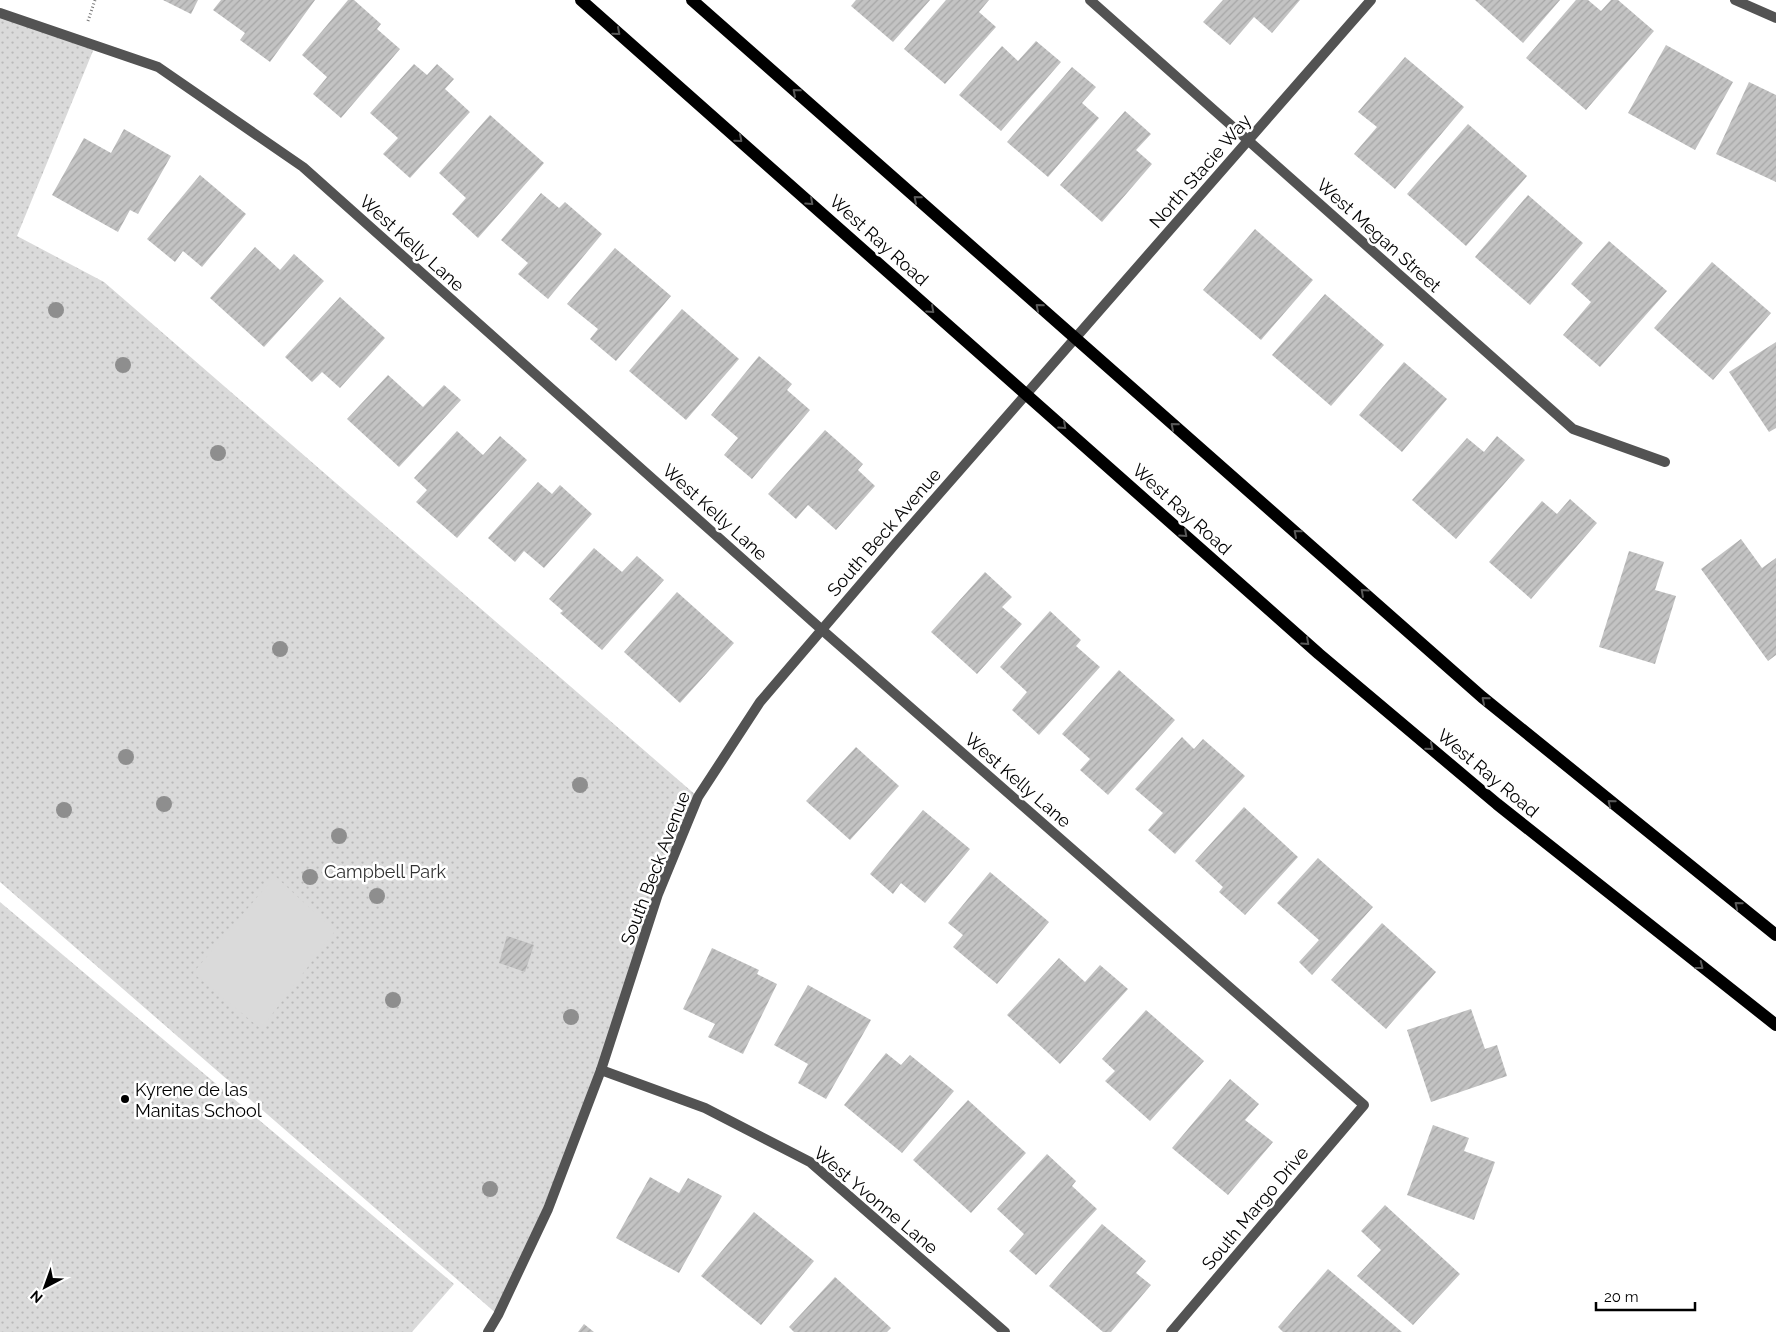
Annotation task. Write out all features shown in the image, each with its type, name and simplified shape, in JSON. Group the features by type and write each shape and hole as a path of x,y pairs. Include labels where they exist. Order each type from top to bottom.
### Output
{"main road":[{"name":"West Ray Road","path":"581,0 1319,654 1497,804 1776,1025"},
{"path":"692,0 1482,697 1776,935"}],"street":[{"name":"West Megan Street","path":"1090,0 1573,429 1665,462"},
{"name":"North Stacie Way","path":"1054,363 1371,0"},
{"path":"1735,0 1776,18"},
{"name":"West Kelly Lane","path":"0,14 158,67 303,167 821,629 1364,1105"},
{"name":"South Beck Avenue","path":"488,1332 498,1316 548,1209 601,1070 658,894 698,796 760,702 821,629 1054,363"},
{"name":"West Yvonne Lane","path":"601,1070 705,1108 810,1162 1005,1332"},
{"name":"South Margo Drive","path":"1171,1332 1364,1105"}],"green space":[{"name":"Campbell Park","path":"0,13 95,46 17,236 104,282 698,797 658,894 601,1070 498,1315 0,882"},
{"path":"275,876 335,931 261,1029 193,973"},
{"name":"Kyrene de las Manitas School","path":"0,902 454,1284 412,1332 0,1332"}],"building":[{"path":"163,0 198,0 191,14"},
{"path":"221,0 315,0 270,62 240,40 245,33 213,10"},
{"path":"348,0 354,0 381,24 377,29 400,49 341,118 313,94 327,77 302,55"},
{"path":"856,0 930,0 893,42 851,6"},
{"path":"946,0 989,0 979,12 996,27 945,84 904,49"},
{"path":"1223,0 1300,0 1272,33 1254,17 1230,45 1203,22"},
{"path":"1475,0 1560,0 1523,43"},
{"path":"1576,0 1588,0 1601,11 1611,0 1618,0 1654,31 1586,110 1526,58"},
{"path":"1036,41 1061,62 1001,131 959,95 1002,46 1018,61"},
{"path":"1666,45 1733,82 1695,150 1628,113"},
{"path":"1405,57 1464,107 1395,189 1354,154 1377,127 1358,112"},
{"path":"414,64 427,75 437,64 454,79 445,89 470,112 410,178 383,154 398,138 370,113"},
{"path":"1072,67 1096,87 1082,103 1099,118 1048,177 1007,142"},
{"path":"1749,82 1776,95 1776,182 1716,154"},
{"path":"1125,111 1151,134 1136,150 1152,164 1102,222 1060,185"},
{"path":"490,115 544,163 478,238 452,214 466,198 439,173"},
{"path":"1468,124 1527,176 1466,246 1407,194"},
{"path":"124,129 171,156 138,214 130,210 118,232 52,195 84,138 111,153"},
{"path":"200,175 246,214 202,267 183,251 175,262 147,239"},
{"path":"541,193 559,208 565,202 602,234 548,299 518,274 528,263 501,240"},
{"path":"1528,195 1583,243 1530,305 1475,257"},
{"path":"1255,229 1313,280 1261,340 1203,290"},
{"path":"1609,241 1667,291 1600,367 1563,335 1591,302 1571,284"},
{"path":"255,247 280,270 294,254 324,281 264,347 210,298"},
{"path":"615,248 671,296 616,361 590,339 598,329 567,304"},
{"path":"1712,262 1771,313 1713,380 1654,328"},
{"path":"1325,294 1384,345 1331,406 1272,355"},
{"path":"340,297 385,338 340,388 322,372 312,382 285,357"},
{"path":"682,309 739,359 686,420 629,371"},
{"path":"1776,342 1776,428 1769,432 1729,372"},
{"path":"759,356 792,384 787,390 810,410 752,479 724,455 738,438 711,415"},
{"path":"1404,362 1447,399 1402,452 1359,415"},
{"path":"388,375 423,407 444,385 461,400 399,467 347,419"},
{"path":"825,430 863,464 858,470 875,486 836,530 808,505 796,519 768,494"},
{"path":"457,431 483,455 500,436 527,460 457,538 416,502 427,490 414,478"},
{"path":"1497,436 1525,460 1456,539 1412,500 1467,438 1484,452"},
{"path":"538,482 552,494 560,485 592,514 544,568 524,551 515,562 488,538"},
{"path":"1570,499 1597,523 1531,599 1489,562 1542,501 1557,514"},
{"path":"1741,539 1762,568 1776,558 1776,655 1768,661 1701,569"},
{"path":"594,548 622,572 637,556 664,580 602,650 560,613 563,611 549,599"},
{"path":"1629,551 1664,562 1655,590 1676,596 1655,664 1599,647"},
{"path":"985,572 1012,597 1002,607 1022,624 977,674 931,632"},
{"path":"677,592 734,643 680,703 624,652"},
{"path":"1050,611 1081,640 1076,646 1100,667 1039,735 1012,710 1027,692 1000,667"},
{"path":"1119,670 1175,720 1108,795 1080,770 1090,759 1062,734"},
{"path":"1182,737 1194,749 1203,739 1245,776 1175,854 1148,830 1163,813 1135,789"},
{"path":"856,747 899,786 850,840 806,801"},
{"path":"1244,807 1298,857 1245,915 1219,892 1223,887 1195,861"},
{"path":"923,810 970,849 925,903 901,883 893,894 870,874"},
{"path":"1318,858 1373,907 1312,975 1299,962 1319,940 1277,903"},
{"path":"990,872 1049,922 997,984 953,947 963,935 948,923"},
{"path":"1382,923 1436,972 1386,1029 1331,980"},
{"path":"507,936 534,945 525,972 499,963"},
{"path":"712,948 759,970 757,974 777,984 743,1054 708,1037 715,1024 683,1009"},
{"path":"1059,958 1085,982 1100,965 1128,989 1060,1064 1007,1015"},
{"path":"808,985 871,1020 826,1099 798,1083 808,1064 774,1045"},
{"path":"1471,1009 1485,1049 1497,1045 1507,1076 1431,1102 1407,1030"},
{"path":"1146,1010 1204,1061 1150,1121 1105,1081 1115,1071 1102,1059"},
{"path":"886,1053 901,1065 910,1055 954,1091 902,1153 844,1105"},
{"path":"1230,1079 1259,1104 1245,1120 1273,1142 1228,1195 1172,1148"},
{"path":"968,1100 1026,1153 971,1213 913,1160"},
{"path":"1433,1125 1469,1138 1464,1151 1495,1162 1474,1220 1407,1195"},
{"path":"1047,1154 1076,1181 1072,1186 1097,1209 1036,1275 1009,1251 1024,1234 997,1209"},
{"path":"650,1177 679,1193 688,1178 722,1196 679,1273 616,1238"},
{"path":"1385,1205 1460,1274 1413,1325 1357,1276 1381,1250 1361,1231"},
{"path":"754,1212 814,1261 761,1325 701,1276"},
{"path":"1102,1224 1146,1261 1136,1273 1151,1285 1111,1332 1103,1332 1049,1286"},
{"path":"1328,1269 1402,1332 1283,1332 1278,1327"},
{"path":"835,1277 891,1328 887,1332 794,1332 789,1327"},
{"path":"584,1324 594,1332 578,1332"}],"place":[{"name":"Kyrene de las Manitas School","path":"125,1099"}]}
